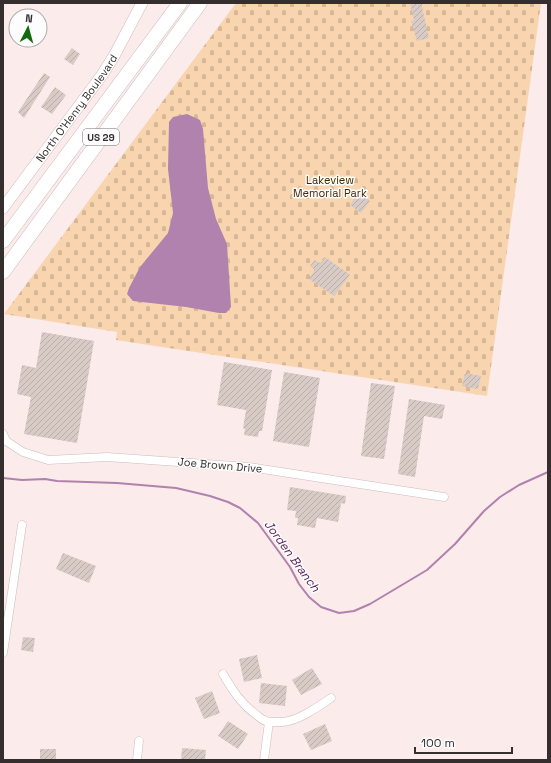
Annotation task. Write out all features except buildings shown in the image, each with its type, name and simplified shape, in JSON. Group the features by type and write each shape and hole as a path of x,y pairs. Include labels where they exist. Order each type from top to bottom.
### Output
{"highway":[{"path":"143,52 174,3"},
{"name":"North O'Henry Boulevard","path":"3,241 180,3"},
{"name":"US 29","path":"3,272 200,3"}],"street":[{"name":"North O'Henry Boulevard","path":"3,208 102,74 114,56 142,3"},
{"name":"Joe Brown Drive","path":"3,434 6,440 23,452 48,460 107,457 249,467 444,496"},
{"path":"3,653 22,526"},
{"path":"223,674 232,690 246,707 265,721 269,722 283,722 297,717 313,710 331,698"},
{"path":"264,760 269,722"},
{"path":"137,760 139,741"}],"green space":[{"name":"Lakeview Memorial Park","path":"236,3 541,3 487,396 116,340 117,332 4,314"}],"shaded area":[{"path":"187,114 200,120 203,129 208,188 216,219 227,244 231,307 226,313 133,301 127,294 140,267 168,233 173,213 168,169 169,122 173,117"}],"waterway":[{"name":"Jorden Branch","path":"3,478 117,483 176,488 228,502 240,508 258,523 290,567 299,584 309,597 321,607 339,613 354,611 370,604 427,570 455,544 484,511 500,497 519,485 548,472"}]}
